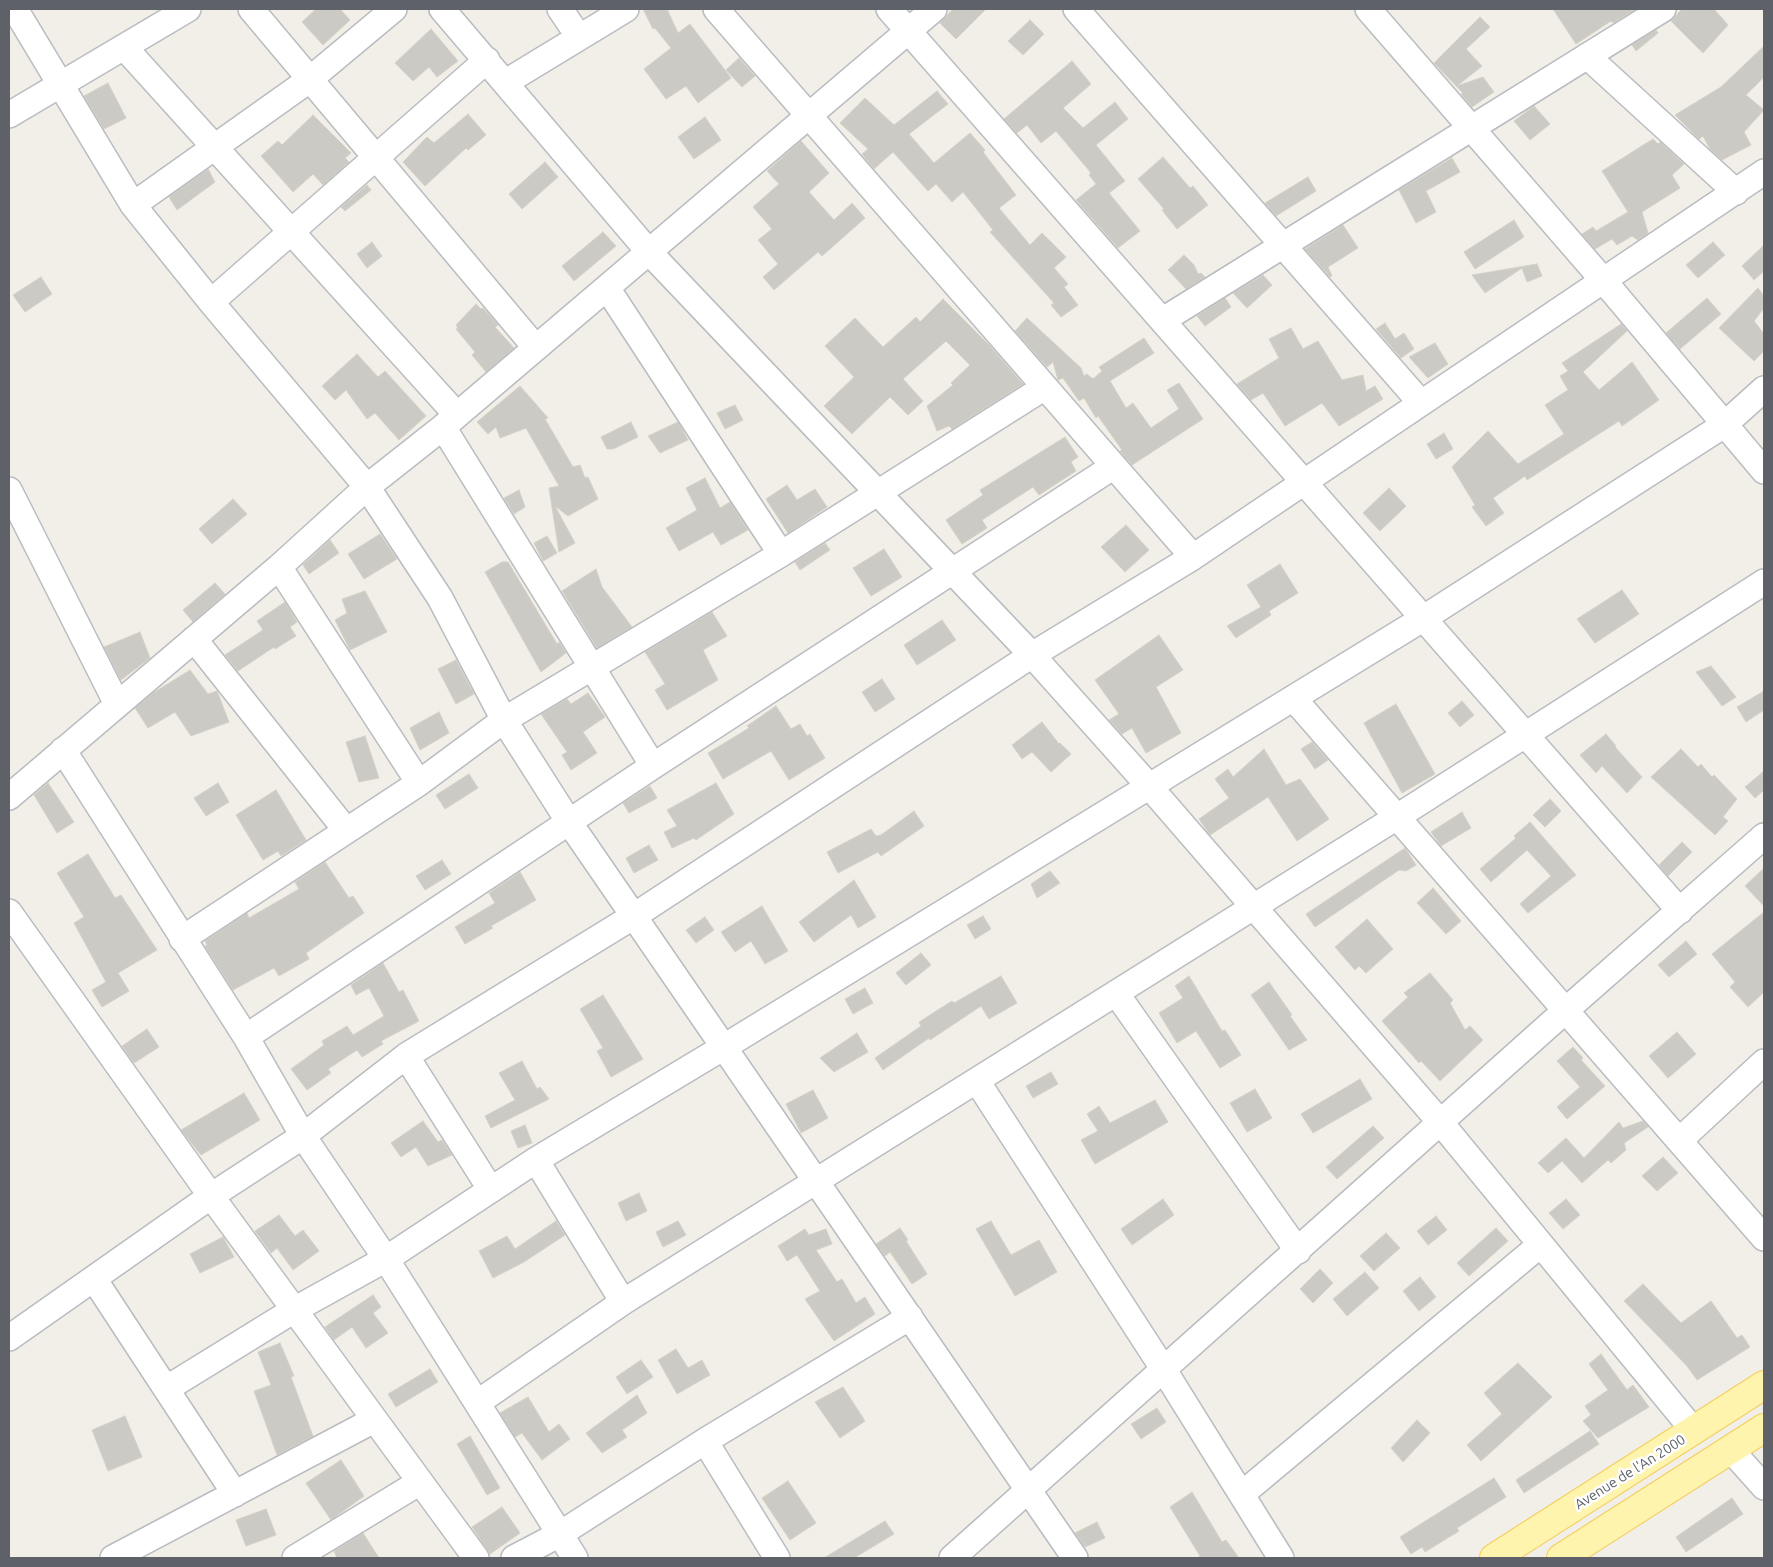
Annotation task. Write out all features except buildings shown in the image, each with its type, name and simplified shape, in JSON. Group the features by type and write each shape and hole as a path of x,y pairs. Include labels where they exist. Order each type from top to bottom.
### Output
{"main road":[{"name":"Avenue de l'An 2000","path":"1494,1558 1764,1385"},
{"path":"1560,1558 1764,1428"}],"street":[{"path":"15,9 134,205 211,302 367,487 440,598 504,720 569,822 1075,1558"},
{"path":"9,115 188,9"},
{"path":"251,9 536,348"},
{"path":"134,205 309,80 394,9"},
{"path":"442,9 649,252 1032,655 1149,786 1441,1123 1694,1431"},
{"path":"560,9 579,37"},
{"path":"506,82 626,9"},
{"path":"716,9 1193,557"},
{"path":"889,9 1680,911"},
{"path":"9,797 279,567 367,487 450,421 934,9"},
{"path":"1076,9 1421,403"},
{"path":"1368,9 1603,280 1764,470"},
{"path":"1163,320 1663,9"},
{"path":"124,47 290,232 450,421 590,668 653,766"},
{"path":"1588,56 1736,192"},
{"path":"211,302 487,60"},
{"path":"9,1338 210,1196 303,1136 406,1056 634,916 1032,655 1193,557 1764,172"},
{"path":"607,288 781,554"},
{"path":"182,939 345,829 419,782 504,720 781,554 1045,387"},
{"path":"166,1389 294,1310 386,1260 536,1160 1424,618 1724,425 1764,389"},
{"path":"246,1037 653,766 1114,466"},
{"path":"9,490 117,704"},
{"path":"279,567 419,782"},
{"path":"477,1402 623,1302 1527,735 1764,582"},
{"path":"194,639 345,829"},
{"path":"1294,699 1764,1238"},
{"path":"63,750 246,1037 303,1136 386,1260 575,1558"},
{"path":"952,1558 1566,1010 1764,836"},
{"path":"9,912 210,1196 476,1558"},
{"path":"1116,994 1298,1251"},
{"path":"406,1056 491,1190"},
{"path":"1680,1140 1764,1062"},
{"path":"977,1081 1164,1370 1281,1558"},
{"path":"536,1160 623,1302"},
{"path":"1242,1494 1540,1245"},
{"path":"94,1279 235,1494"},
{"path":"514,1558 560,1534 705,1441 910,1317"},
{"path":"113,1558 374,1420"},
{"path":"705,1441 777,1558"},
{"path":"1730,1449 1764,1487"},
{"path":"295,1558 420,1482"}]}
